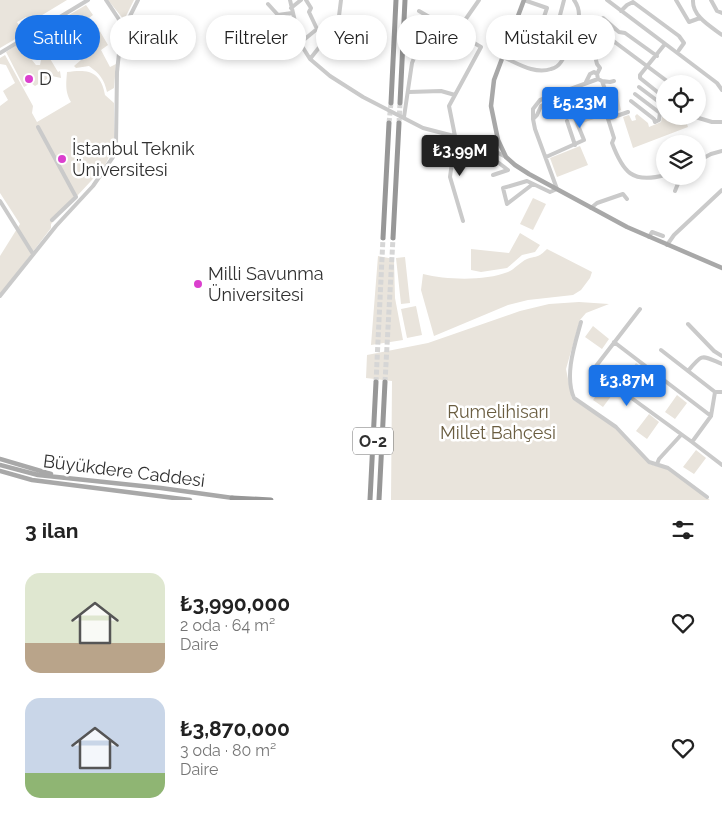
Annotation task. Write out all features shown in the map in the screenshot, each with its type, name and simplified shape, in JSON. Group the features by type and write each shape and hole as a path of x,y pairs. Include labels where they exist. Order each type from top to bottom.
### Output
{"highway":[{"path":"390,103 396,0"},
{"path":"400,103 405,0"},
{"path":"383,238 389,123"},
{"path":"393,238 398,123"},
{"name":"O-2","path":"370,500 376,382"},
{"name":"O-2","path":"379,500 385,382"},
{"path":"232,498 248,497 271,500"}],"main road":[{"path":"518,15 524,0"},
{"path":"502,60 494,80 491,106 498,140 506,157 515,165 591,208 649,237 722,268"},
{"path":"0,459 67,478"},
{"name":"Büyükdere Caddesi","path":"0,465 33,474 161,488 246,500"},
{"name":"Büyükdere Caddesi","path":"0,471 32,480 190,500"}],"street":[{"path":"0,53 88,0"},
{"path":"106,0 116,15"},
{"path":"130,15 138,0"},
{"path":"268,4 278,15 292,13 290,0"},
{"path":"291,8 301,0"},
{"path":"306,0 311,8 309,12 317,29 306,38"},
{"path":"310,59 321,46 342,35 339,16 341,0"},
{"path":"469,15 479,0"},
{"path":"524,0 547,8 545,15"},
{"path":"560,15 564,0"},
{"path":"574,0 577,3 579,15"},
{"path":"607,0 717,83 722,90"},
{"path":"676,0 689,22 700,18"},
{"path":"693,0 693,8 700,18 722,35"},
{"path":"711,0 717,11 722,13"},
{"path":"621,11 633,2 679,36 684,43 679,50"},
{"path":"419,11 426,15"},
{"path":"615,28 657,56"},
{"path":"615,43 660,75"},
{"path":"476,44 481,47 476,56"},
{"path":"656,91 640,78 640,75 665,44"},
{"path":"306,53 310,59 330,76 363,97 423,128 482,144 506,157"},
{"path":"0,296 56,226 93,186 112,158 116,144 118,60"},
{"path":"404,118 413,60"},
{"path":"455,136 449,106 474,60"},
{"path":"510,60 529,68 550,70 560,64 562,60"},
{"path":"596,60 597,64 602,67 597,74"},
{"path":"586,82 590,74 594,72 597,74"},
{"path":"576,107 607,95 597,74"},
{"path":"533,184 507,204 503,188 528,181 550,192 557,190 533,119 533,109 540,100 586,82 614,81"},
{"path":"639,87 656,100"},
{"path":"409,92 441,91 455,95"},
{"path":"635,94 656,110"},
{"path":"631,101 656,122"},
{"path":"628,112 608,119 614,138 612,143 619,162 629,173 644,178 656,176"},
{"path":"546,157 584,140 575,118"},
{"path":"706,120 722,122"},
{"path":"567,121 576,145"},
{"path":"38,127 76,196 52,220"},
{"path":"463,221 450,177 452,162 461,154 479,150 508,170 493,175"},
{"path":"706,157 720,150 722,151"},
{"path":"675,191 677,185"},
{"path":"667,245 674,235 722,190"},
{"path":"591,208 596,203 623,194 627,199"},
{"path":"0,201 34,254"},
{"path":"649,237 652,232 663,236"},
{"path":"640,309 593,370 722,464"},
{"path":"581,322 572,352 571,370 574,398 616,427 649,462 668,468 708,497"},
{"path":"688,324 714,351 722,356"},
{"path":"614,342 711,416"},
{"path":"662,350 715,392 722,392"},
{"path":"688,371 702,356 722,364"},
{"path":"692,442 711,416 715,392"},
{"path":"657,464 658,459 681,435"}],"green space":[{"path":"0,0 67,0 42,15 15,15 15,39 0,48"},
{"path":"108,0 134,0 126,15 120,15"},
{"path":"86,5 93,15 69,15"},
{"path":"100,31 108,45 101,50 110,67 116,64 114,88 107,92 99,74 89,66 76,68 74,66 81,60 100,60"},
{"path":"15,46 15,60 32,60 36,65 40,65 41,60 51,60 58,72 60,71 61,78 52,76 35,86 31,83 24,87 6,52"},
{"path":"5,55 33,106 32,113 37,122 71,102 66,84 67,72 81,71 97,76 105,95 114,103 114,147 104,167 51,224 51,228 0,295 0,256 20,224 0,193 0,106 8,100 3,91 15,83 6,65 0,64 0,58"},
{"path":"618,96 621,110 582,123 579,115 611,104 609,99"},
{"path":"637,114 648,123 649,127 656,124 687,125 688,127 667,135 656,135 656,139 633,148 623,117 629,115 632,121 636,120 635,116"},
{"path":"580,146 588,165 557,177 550,158"},
{"path":"533,198 546,204 533,230 520,224"},
{"path":"520,233 540,245 535,252 522,255 507,268 481,272 471,270 471,249 509,253"},
{"path":"547,249 592,272 581,290 573,295 528,300 508,305 434,336 421,290 423,274 466,279 499,275 511,271 527,259 539,256"},
{"path":"378,256 394,259 395,298 403,340 371,345"},
{"path":"405,257 410,303 401,304 396,258"},
{"name":"Rumelihisarı Millet Bahçesi","path":"579,302 609,304 586,313 580,320 566,369 572,399 617,428 649,464 667,469 710,500 391,500 392,381 366,378 367,355 428,343 520,311 549,304"},
{"path":"416,306 422,335 407,338 401,309"},
{"path":"593,326 609,339 602,349 585,337"},
{"path":"636,363 646,371 634,388 624,380"},
{"path":"605,383 615,391 603,407 593,400"},
{"path":"677,395 687,403 675,419 665,412"},
{"path":"649,414 659,422 647,439 636,431"},
{"path":"696,450 706,458 694,474 683,467"}],"tunnel":[{"path":"389,123 391,103"},
{"path":"399,123 400,103"},
{"path":"376,382 383,238"},
{"path":"385,382 393,238"}],"place":[{"name":"D","path":"29,79"},
{"name":"İstanbul Teknik Üniversitesi","path":"62,159"},
{"name":"Milli Savunma Üniversitesi","path":"198,284"}]}
